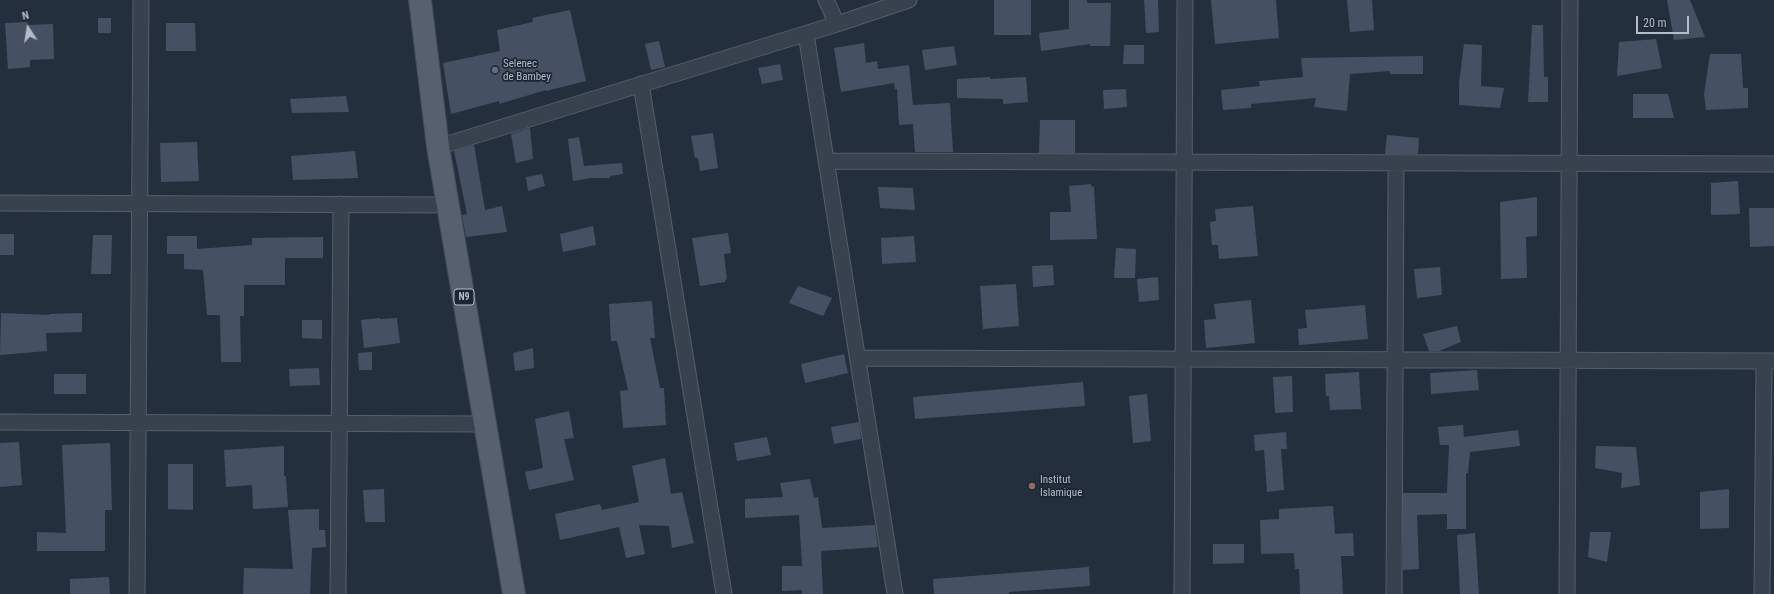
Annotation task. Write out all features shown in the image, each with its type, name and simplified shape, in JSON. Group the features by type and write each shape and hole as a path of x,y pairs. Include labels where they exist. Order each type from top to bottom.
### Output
{"main road":[{"name":"N9","path":"420,0 438,147 514,594"}],"street":[{"path":"137,594 141,0"},
{"path":"826,0 837,24"},
{"path":"438,147 806,34 909,0"},
{"path":"1182,594 1185,0"},
{"path":"1567,594 1570,0"},
{"path":"806,34 896,594"},
{"path":"641,84 724,594"},
{"path":"826,161 1774,164"},
{"path":"1394,594 1396,163"},
{"path":"0,203 449,205"},
{"path":"338,594 340,204"},
{"path":"858,358 1769,361 1762,594"},
{"path":"0,422 484,424"}],"building":[{"path":"994,0 1031,0 1031,35 994,35"},
{"path":"1069,0 1087,0 1087,3 1111,3 1110,46 1090,46 1090,44 1041,51 1039,33 1069,29"},
{"path":"1144,0 1158,0 1159,32 1146,33"},
{"path":"1211,0 1276,0 1279,38 1215,44"},
{"path":"1347,0 1372,0 1374,30 1350,32"},
{"path":"1667,0 1690,0 1705,37 1674,40"},
{"path":"570,10 586,81 546,90 499,104 499,101 451,114 443,63 500,51 497,30 533,22 532,18"},
{"path":"98,18 111,18 111,33 98,33"},
{"path":"27,22 28,25 53,24 54,59 30,60 30,67 8,69 5,23"},
{"path":"166,23 195,23 196,51 166,51"},
{"path":"1532,25 1543,25 1544,77 1548,77 1548,102 1528,102"},
{"path":"1656,39 1662,68 1617,76 1619,42"},
{"path":"659,41 665,67 651,70 645,44"},
{"path":"864,43 866,63 877,61 878,69 909,65 913,105 950,103 953,152 915,152 913,124 899,125 897,89 895,89 894,83 841,92 834,48"},
{"path":"1464,44 1482,45 1481,86 1504,88 1500,108 1459,105 1459,83"},
{"path":"1124,45 1144,45 1144,64 1123,64"},
{"path":"954,46 957,65 925,70 922,50"},
{"path":"1710,54 1741,54 1743,88 1748,88 1748,108 1706,110 1704,94"},
{"path":"1423,56 1423,74 1390,74 1390,71 1350,74 1347,111 1314,107 1316,98 1251,104 1251,108 1223,110 1221,90 1260,86 1259,81 1303,77 1301,58"},
{"path":"780,64 783,80 762,84 758,68"},
{"path":"990,77 990,79 1026,77 1028,102 1003,104 1003,99 957,98 957,79"},
{"path":"1126,89 1127,107 1104,109 1103,90"},
{"path":"1633,94 1668,94 1674,118 1633,118"},
{"path":"346,96 349,112 292,113 290,99"},
{"path":"1040,120 1075,120 1075,153 1039,153"},
{"path":"530,128 533,159 516,163 511,134"},
{"path":"713,133 718,168 700,171 698,158 695,158 691,136"},
{"path":"1387,135 1419,138 1418,154 1385,154"},
{"path":"579,137 584,166 622,163 623,174 610,176 610,178 591,178 573,181 568,139"},
{"path":"197,142 199,181 161,182 160,143"},
{"path":"474,145 485,210 502,206 507,232 466,237 462,215 467,214 454,151"},
{"path":"355,151 358,178 293,180 291,156"},
{"path":"542,174 545,186 528,191 526,177"},
{"path":"1738,181 1740,214 1711,215 1711,183"},
{"path":"1091,184 1091,186 1094,187 1097,239 1050,240 1050,212 1071,212 1069,186"},
{"path":"878,187 913,188 915,210 880,208"},
{"path":"1537,197 1537,236 1526,237 1527,278 1501,279 1500,202"},
{"path":"1253,206 1258,256 1219,259 1218,245 1212,245 1210,222 1216,221 1215,209"},
{"path":"1749,208 1774,208 1774,246 1750,247"},
{"path":"593,226 596,245 563,252 560,234"},
{"path":"728,233 731,253 724,254 727,279 725,282 700,286 692,238"},
{"path":"0,234 14,234 14,255 0,255"},
{"path":"93,235 112,235 111,274 91,274"},
{"path":"167,236 197,236 197,249 252,245 252,238 323,237 323,258 285,258 285,285 244,285 244,316 240,316 241,362 221,362 220,315 207,315 203,270 184,269 184,254 167,254"},
{"path":"914,236 916,262 882,264 881,238"},
{"path":"1116,248 1136,249 1135,278 1114,278"},
{"path":"1053,265 1054,285 1033,287 1032,266"},
{"path":"1440,267 1442,295 1417,298 1414,269"},
{"path":"1158,277 1159,300 1139,302 1137,279"},
{"path":"1016,284 1019,326 983,329 980,286"},
{"path":"798,286 832,298 823,316 789,303"},
{"path":"1251,300 1255,343 1206,348 1204,320 1216,319 1214,304"},
{"path":"652,301 655,338 650,338 660,388 664,388 666,425 623,428 620,391 628,390 617,341 611,341 609,304"},
{"path":"1365,305 1368,339 1299,345 1298,329 1307,328 1305,310"},
{"path":"1,313 49,315 82,313 82,332 46,333 47,351 0,355"},
{"path":"397,318 400,343 364,348 361,320"},
{"path":"302,320 322,320 322,339 302,338"},
{"path":"1457,326 1461,342 1439,351 1429,351 1423,334"},
{"path":"533,348 534,368 515,371 513,353"},
{"path":"372,352 372,370 359,370 358,353"},
{"path":"844,354 848,373 805,383 801,364"},
{"path":"319,368 320,385 290,386 289,369"},
{"path":"1477,370 1479,390 1431,394 1430,373"},
{"path":"1359,372 1361,409 1330,410 1329,396 1326,396 1325,374"},
{"path":"54,374 86,374 86,394 54,394"},
{"path":"1292,376 1293,412 1275,413 1273,377"},
{"path":"1083,382 1085,406 915,419 913,397"},
{"path":"1147,394 1151,441 1133,443 1129,396"},
{"path":"569,411 574,438 564,439 574,480 529,490 525,472 543,468 535,419"},
{"path":"859,422 861,439 834,444 831,427"},
{"path":"1463,425 1464,437 1518,430 1520,446 1470,452 1468,473 1466,473 1466,529 1447,529 1447,514 1417,515 1419,569 1403,570 1403,493 1447,493 1449,445 1440,445 1438,427"},
{"path":"1286,432 1287,449 1281,449 1284,490 1267,492 1264,450 1255,451 1254,435"},
{"path":"767,437 771,455 737,461 734,443"},
{"path":"19,442 22,485 0,487 0,443"},
{"path":"110,443 112,510 105,510 105,551 37,551 37,532 66,533 62,445"},
{"path":"284,446 284,476 286,476 288,507 253,509 252,485 226,487 224,450"},
{"path":"1596,446 1636,447 1640,485 1621,488 1622,473 1595,468"},
{"path":"665,458 671,494 682,492 694,543 672,548 669,526 639,525 645,554 626,558 619,527 560,540 555,514 600,504 602,510 639,502 632,466"},
{"path":"168,464 193,464 193,510 168,509"},
{"path":"810,479 814,498 818,497 822,528 875,525 878,547 821,551 823,594 802,594 802,590 782,591 782,566 802,566 799,515 745,518 745,499 783,497 780,483"},
{"path":"384,489 385,522 365,522 363,490"},
{"path":"1729,489 1729,528 1700,529 1700,492"},
{"path":"1333,506 1335,534 1353,533 1354,556 1341,556 1343,594 1300,594 1299,569 1295,569 1294,553 1261,554 1260,520 1279,519 1279,509"},
{"path":"319,509 319,530 325,530 326,547 312,548 310,594 243,594 244,568 293,569 288,510"},
{"path":"1590,532 1611,532 1607,562 1588,557"},
{"path":"1475,533 1479,594 1460,594 1457,535"},
{"path":"1213,544 1244,544 1244,563 1213,564"},
{"path":"1089,567 1090,586 1009,592 1009,594 934,594 933,579"},
{"path":"109,577 110,594 70,594 70,579"}],"place":[{"name":"Selenec de Bambey","path":"495,70"},
{"name":"Institut Islamique","path":"1032,486"}]}
